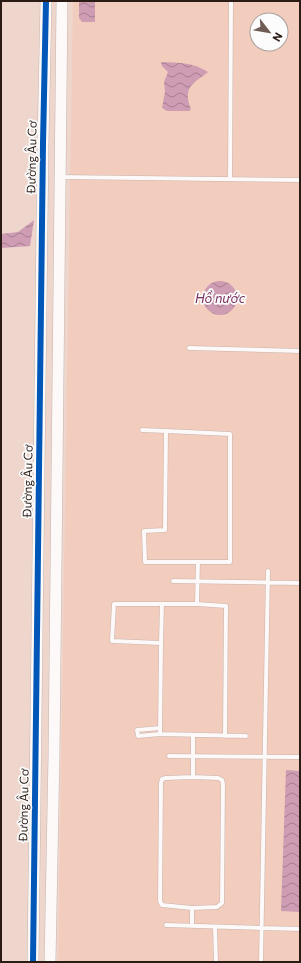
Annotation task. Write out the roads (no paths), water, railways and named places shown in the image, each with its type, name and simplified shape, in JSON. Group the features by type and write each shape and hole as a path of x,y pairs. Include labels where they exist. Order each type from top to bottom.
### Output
{"street":[{"name":"Đường Âu Cơ","path":"33,962 46,1"},
{"path":"50,962 54,763 62,1"},
{"path":"41,352 58,352"}],"lane":[{"path":"230,179 231,1"},
{"path":"60,177 300,180"},
{"path":"189,348 300,351"},
{"path":"142,430 166,431 230,434 230,562 145,562 144,531 165,530 166,431"},
{"path":"197,604 198,562"},
{"path":"262,962 268,570"},
{"path":"173,580 300,583"},
{"path":"161,643 112,640 114,604 197,604 226,606 226,736"},
{"path":"160,734 162,604"},
{"path":"160,728 137,730 138,736 160,734 246,736"},
{"path":"193,735 193,777"},
{"path":"169,756 300,757"},
{"path":"166,778 218,778 222,780 223,784 222,903 217,907 192,908 162,905 160,901 161,783 162,779 166,778"},
{"path":"192,908 192,926"},
{"path":"166,925 300,929"},
{"path":"215,927 216,962"}],"water":[{"path":"79,1 95,1 95,22 82,22 79,18"},
{"path":"161,62 197,66 208,72 194,83 188,91 191,109 189,111 167,111 162,108 165,92 164,82 168,72 162,66"},
{"path":"34,220 30,246 1,248 1,234 18,232"},
{"name":"Hồ nước","path":"217,281 223,281 227,282 234,288 237,298 236,305 230,312 223,315 217,315 213,314 206,308 203,301 203,295 204,291 210,284"},
{"path":"286,770 300,771 300,912 281,911"}]}
